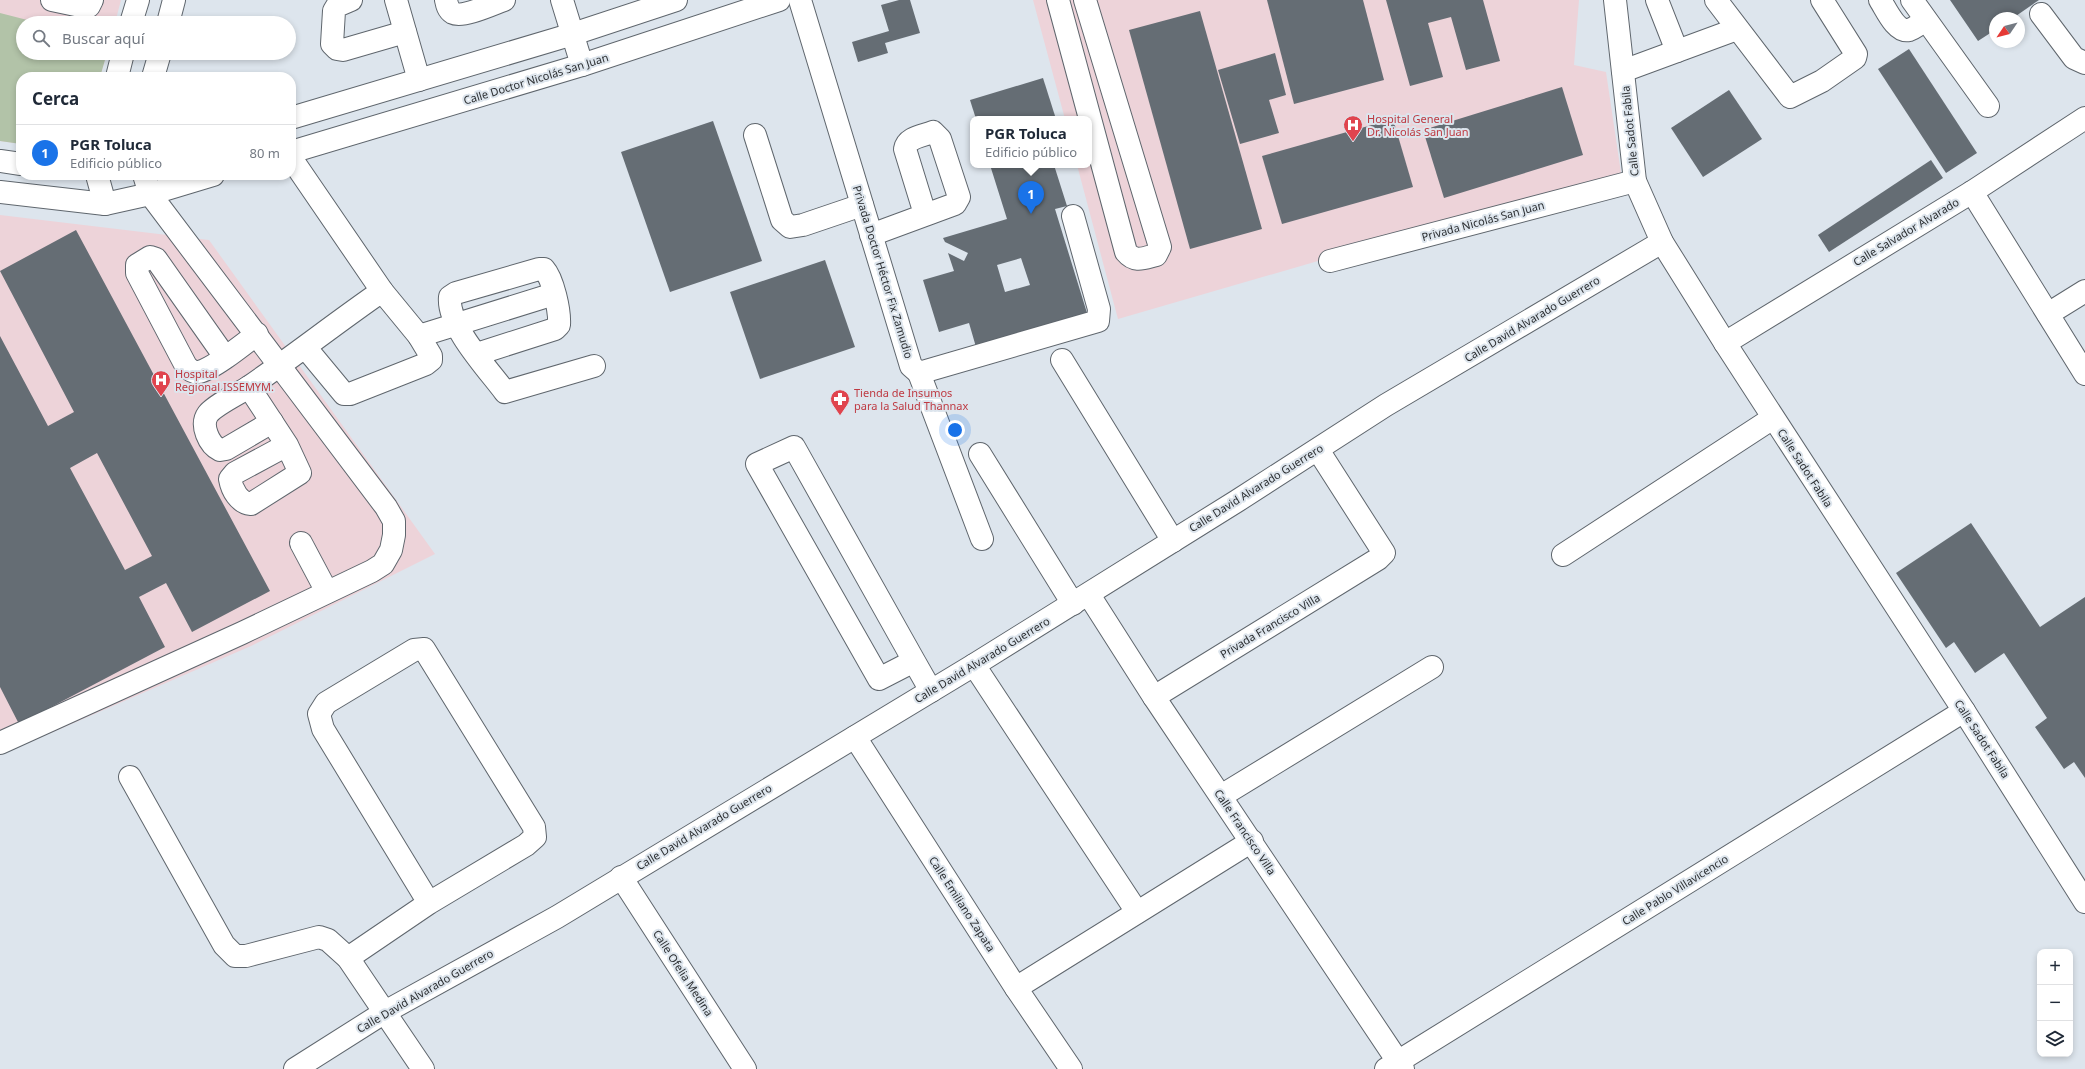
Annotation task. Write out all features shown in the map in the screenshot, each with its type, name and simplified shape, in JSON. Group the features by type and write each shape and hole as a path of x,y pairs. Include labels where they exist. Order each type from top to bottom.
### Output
{"street":[{"path":"52,0 85,8 89,6 92,0"},
{"path":"133,16 138,0"},
{"path":"170,16 174,0"},
{"path":"351,0 337,6 334,11 332,44 337,49 343,50 405,32"},
{"path":"396,0 419,80"},
{"path":"446,0 448,8 454,13 463,14 504,0"},
{"path":"562,0 582,65"},
{"path":"296,117 573,34 676,0"},
{"name":"Calle Doctor Nicolás San Juan","path":"296,151 582,65 779,0"},
{"name":"Privada Doctor Héctor Fix Zamudio","path":"800,0 910,361 912,366 919,373 982,539"},
{"path":"1058,0 1090,116"},
{"path":"1085,0 1160,247 1159,252 1156,255 1136,260 1130,257 1126,252 1092,124"},
{"name":"Calle Sadot Fabila","path":"1615,0 1635,181 1662,242 1724,343 1964,711 2085,902"},
{"path":"1657,0 1677,51"},
{"path":"1716,0 1785,93 1790,97 1795,96 1822,81 1855,58 1856,54 1822,0"},
{"path":"1880,0 1898,26 1904,30 1910,30 1926,19"},
{"path":"1912,0 1988,106"},
{"path":"2041,14 2074,58 2085,63"},
{"path":"1623,71 1737,29"},
{"path":"1073,52 1099,45"},
{"path":"118,72 121,60"},
{"path":"155,72 158,60"},
{"name":"Calle Salvador Alvarado","path":"1724,343 1972,192 2085,118"},
{"path":"755,135 782,220 790,227 803,225 862,205"},
{"path":"0,161 16,163"},
{"path":"296,165 382,291 419,336 431,356 431,360 426,364 350,394 344,394 305,347"},
{"path":"98,180 105,204"},
{"path":"0,192 105,204 147,184 176,180"},
{"name":"Privada Nicolás San Juan","path":"1330,261 1635,181"},
{"path":"0,743 327,592 383,564 391,550 394,535 394,521 374,490 147,184"},
{"path":"1972,192 2085,374"},
{"path":"872,235 925,214"},
{"path":"919,373 1098,321 1098,302 1072,216"},
{"name":"Calle David Alvarado Guerrero","path":"295,1069 385,1012 557,917 855,737 1081,599 1318,450 1386,405 1662,242"},
{"path":"225,357 156,259 150,256 137,265 136,273 186,366 192,371 198,372 225,357 257,334"},
{"path":"476,354 554,329 559,325 554,294 548,273 544,269 539,269 456,293 450,297 450,303 456,324 476,354 505,392 594,366"},
{"path":"272,422 226,449 220,450 213,445 204,427 207,416 382,291"},
{"path":"2048,314 2085,291"},
{"path":"419,336 554,294"},
{"path":"1062,360 1173,541"},
{"path":"249,387 287,445"},
{"path":"1563,555 1773,418"},
{"path":"914,661 879,679 757,464 794,447 931,691"},
{"name":"Privada Francisco Villa","path":"1154,696 1378,559 1384,553 1318,450"},
{"name":"Calle Francisco Villa","path":"980,454 1081,599 1154,696 1252,841 1396,1066"},
{"path":"301,542 327,592"},
{"path":"348,958 430,903 526,845 535,837 534,826 424,649 414,650 326,703 319,714 323,729 430,903"},
{"path":"974,665 1137,912"},
{"path":"1221,796 1432,667"},
{"name":"Calle Pablo Villavicencio","path":"1396,1066 1964,711"},
{"name":"Calle Emiliano Zapata","path":"855,737 1016,988 1071,1069"},
{"path":"130,777 224,945 235,956 246,956 318,937 328,940 348,958 423,1069"},
{"path":"1016,988 1252,841"},
{"name":"Calle Ofelia Medina","path":"621,877 745,1069"}],"shaded area":[{"path":"0,0 121,0 117,16 16,16 16,60 105,60 101,72 16,72 16,143 0,141"},
{"name":"Hospital General Dr. Nicolás San Juan","path":"1033,0 1579,0 1574,65 1606,72 1621,173 1118,319 1078,168 1092,168 1092,116 1064,116"},
{"name":"Hospital Regional ISSEMYM.","path":"0,215 209,240 435,554 251,646 0,755"}],"green space":[{"path":"0,13 16,17 16,60 105,60 101,72 16,72 16,143 0,141"}],"building":[{"path":"899,0 910,0 920,33 885,43 888,53 858,62 852,42 889,31 881,5"},
{"path":"1267,0 1363,0 1384,80 1294,104"},
{"path":"1386,0 1483,0 1500,61 1466,70 1451,17 1428,23 1443,77 1410,86"},
{"path":"1950,0 2039,0 2022,12 1989,12 1989,34 1978,41"},
{"path":"1200,11 1262,229 1190,249 1129,30"},
{"path":"1909,49 1977,153 1946,173 1878,69"},
{"path":"1275,53 1286,95 1269,100 1279,133 1240,144 1218,70"},
{"path":"1043,78 1055,116 975,116 970,100"},
{"path":"1562,87 1583,155 1444,198 1423,130"},
{"path":"1729,90 1762,139 1703,177 1671,128"},
{"path":"1393,119 1413,187 1282,224 1262,156"},
{"path":"713,121 762,261 670,292 621,152"},
{"path":"1931,160 1943,178 1829,252 1818,235"},
{"path":"991,168 1055,168 1067,206 1055,209 1087,313 976,347 969,323 939,332 923,280 954,271 948,253 964,261 968,253 945,242 943,238 1007,219","holes":["1021,258 1030,285 1005,292 997,265"]},
{"path":"76,230 270,591 192,632 166,583 139,597 165,647 19,724 0,687 0,336 48,426 74,412 0,271","holes":["97,453 152,556 125,570 70,468"]},
{"path":"825,260 855,347 760,379 730,292"},
{"path":"1971,523 2040,627 2085,597 2085,778 2074,762 2064,769 2035,727 2047,718 2004,653 1975,673 1954,642 1946,648 1896,573"}],"place":[{"name":"Hospital General Dr. Nicolás San Juan","path":"1353,142"},
{"name":"PGR Toluca","path":"1031,214"},
{"name":"Hospital Regional ISSEMYM.","path":"161,397"},
{"name":"Tienda de Insumos para la Salud Thannax","path":"840,416"}]}
